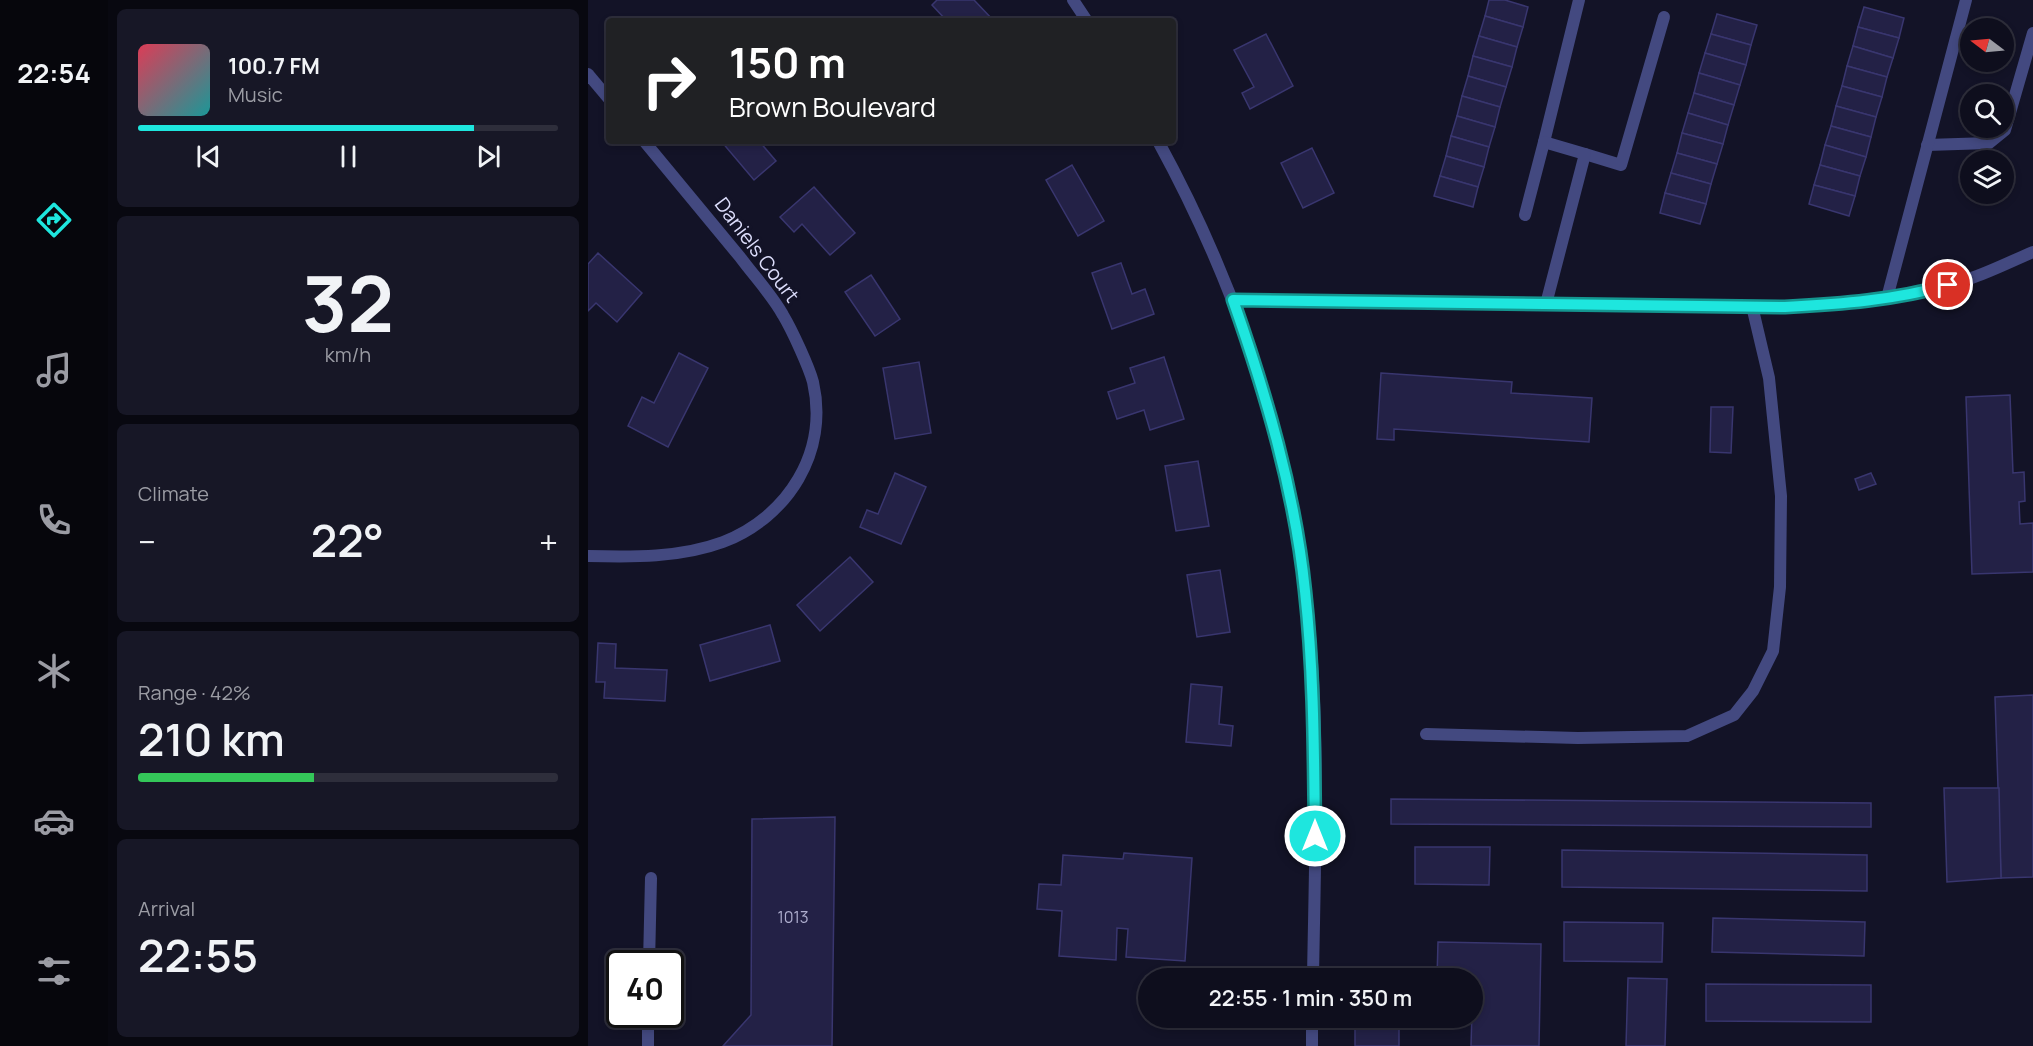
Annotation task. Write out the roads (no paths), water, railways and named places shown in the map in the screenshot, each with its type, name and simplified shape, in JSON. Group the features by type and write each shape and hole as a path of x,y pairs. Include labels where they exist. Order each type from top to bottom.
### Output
{"street":[{"path":"1073,0 1085,18"},
{"path":"1524,215 1579,0"},
{"path":"1887,298 1966,0"},
{"path":"1544,142 1621,165 1664,17"},
{"path":"1927,145 1989,143 2005,130 2033,33"},
{"path":"588,74 606,95"},
{"name":"Daniels Court","path":"588,556 654,557 722,542 748,530 770,515 788,497 801,476 810,453 815,429 812,381 783,314 647,144"},
{"path":"1160,144 1206,234 1251,351 1285,476 1298,539 1310,644 1314,758 1313,968"},
{"path":"1546,304 1585,154"},
{"path":"1233,300 1752,306 1833,304 1926,291 1971,278 2033,252"},
{"path":"1426,734 1578,738 1687,736 1734,715 1741,707 1753,691 1773,651 1780,587 1781,496 1769,378 1752,306"},
{"path":"649,950 651,878"},
{"path":"648,1028 648,1046"},
{"path":"1312,1028 1312,1046"}]}
